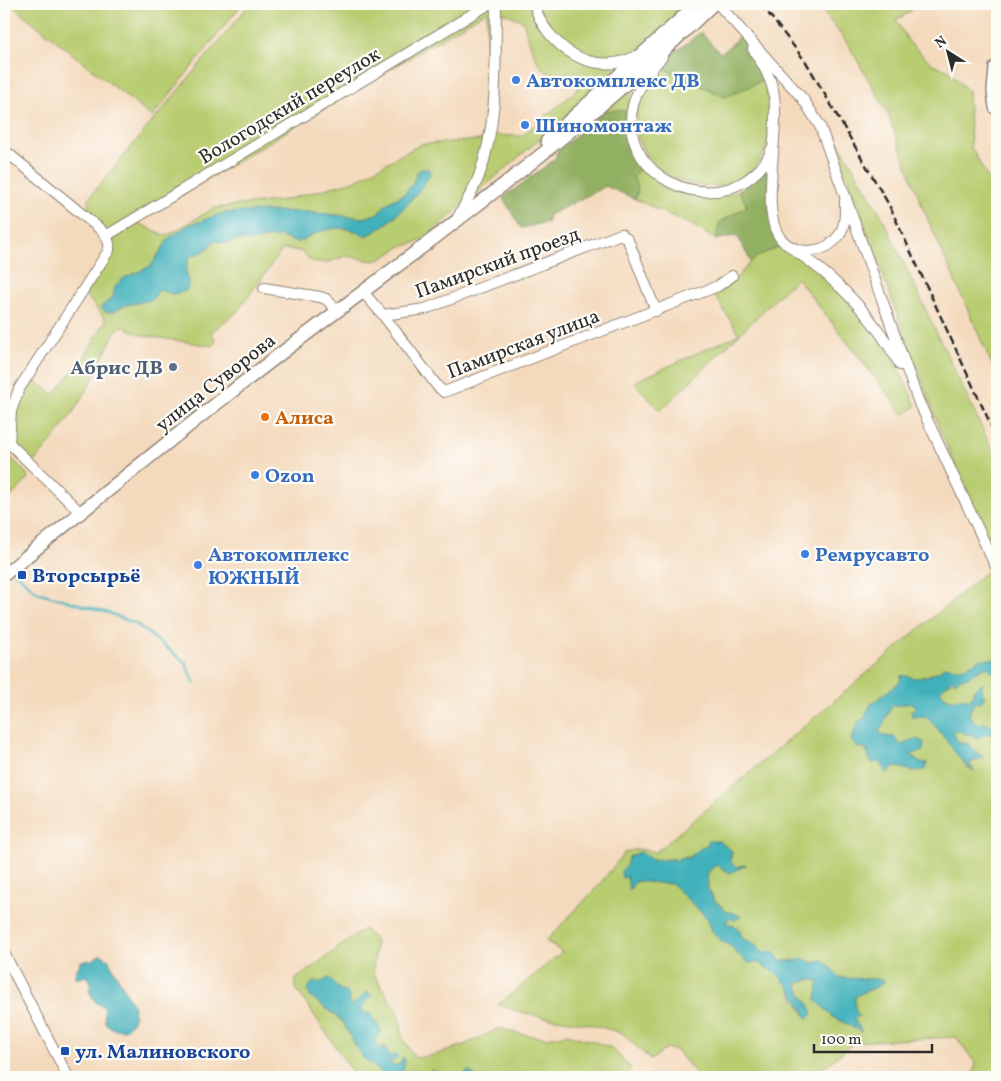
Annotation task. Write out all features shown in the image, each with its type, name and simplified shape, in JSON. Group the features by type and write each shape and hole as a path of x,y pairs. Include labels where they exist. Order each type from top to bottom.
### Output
{"highway":[{"path":"997,68 995,91 997,107"}],"main road":[{"name":"улица Суворова","path":"4,575 338,311 454,224 571,132 687,22 696,4"},
{"name":"улица Суворова","path":"454,224 650,48 713,4"}],"street":[{"name":"Вологодский переулок","path":"106,236 489,4"},
{"path":"454,224 478,176 490,138 493,112 496,4"},
{"path":"534,4 538,18 549,36 565,50 584,60 607,63 625,62 650,48"},
{"path":"718,4 803,99 820,126 920,406"},
{"path":"687,22 640,87 633,107 631,121 633,139 653,170 682,189 697,193 716,192 738,185 758,173 770,157 775,137"},
{"path":"741,29 759,57 773,89 775,137 771,214 778,234 794,249 815,264 862,309 894,355 995,565"},
{"path":"4,150 106,236 109,250 18,389 10,411 7,441 81,513"},
{"path":"794,249 808,252 821,249 833,242 840,233 845,220 844,192"},
{"name":"Памирский проезд","path":"383,315 425,309 621,234 628,240 656,311"},
{"name":"Памирская улица","path":"363,292 444,392 656,311 718,286 732,276"},
{"path":"264,288 320,297 326,299 338,311"},
{"path":"4,954 68,1077"}],"green space":[{"path":"10,4 242,4 152,117"},
{"path":"250,4 682,4 669,24 613,70 614,75 421,241 400,247 381,259 373,261 346,256 329,262 314,263 300,251 283,249 237,312 211,332 216,341 213,346 141,335 122,326 115,331 90,384 71,416 34,462 15,443 17,409 26,386 32,379 54,394 85,356 106,320 85,294 113,252 113,236 89,214 88,199","holes":["487,11 485,114 482,140 421,144 354,181 284,200 214,208 166,236 136,222","496,13 505,13 523,21 536,58 544,70 552,74 577,73 578,89 522,136 490,135","422,169 430,174 426,182 401,211 371,234 363,236 354,230 336,228 319,232 298,242 279,237 253,241 238,239 228,243 214,241 205,251 189,257 186,270 189,284 173,294 159,290 138,303 126,305 113,312 101,307 113,297 124,278 151,266 169,238 223,213 307,212 364,218 379,213 386,204 404,194 412,185 418,171"]},
{"path":"817,4 914,4 910,12 896,20 909,42 931,63 949,71 968,91 971,147 997,195 997,376 922,206 887,112 848,44"},
{"path":"701,32 720,53 726,50 740,35 761,69 764,80 725,97 660,67 670,56"},
{"path":"660,67 725,97 764,80 770,113 765,149 750,173 727,185 700,186 674,178 652,162 639,139 637,111 643,94"},
{"path":"629,88 633,89 626,112 604,111"},
{"path":"619,110 626,112 630,140 635,152 644,165 633,176 638,190 635,199 606,186 549,215 548,222 521,228 503,198 555,159 557,152 604,111"},
{"path":"827,123 880,213 997,460 997,557 941,433"},
{"path":"644,165 669,186 689,196 710,199 721,198 739,190 747,206 720,223 716,240 694,226 635,199 638,190 633,176"},
{"path":"767,168 770,171 768,207 782,244 758,256 751,262 737,235 716,240 719,223 747,206 739,190 761,175"},
{"path":"782,244 828,279 865,319 893,360 916,406 904,415 797,278 660,411 634,382 739,334 713,293 730,285 758,254 774,250"},
{"path":"4,450 27,474 28,479 4,504"},
{"path":"986,572 997,572 997,659 981,661 955,670 951,667 919,678 901,676 900,682 871,704 864,719 859,721 851,740 870,753 866,751 872,763 878,762 913,771 918,762 911,753 915,739 901,745 894,737 885,736 879,732 892,706 912,703 921,717 926,716 958,753 966,767 973,769 969,764 984,757 973,750 970,744 959,743 953,733 964,730 976,731 988,733 997,738 997,1077 973,1077 976,1064 956,1037 855,1042 812,1077 699,1077 677,1051 666,1048 651,1060 622,1033 590,1024 535,1016 498,1005 562,952 546,941 599,885 625,852 638,849 656,852","holes":["709,841 732,851 729,861 736,867 744,865 725,871 717,865 708,873 708,890 714,900 725,911 735,913 725,922 739,928 741,938 755,944 760,951 781,961 793,960 813,963 823,960 840,978 885,981 855,997 853,1019 861,1031 833,1017 816,1000 819,981 810,979 797,984 813,1014 807,1018 788,985 778,975 758,962 737,954 732,947 720,940 712,931 708,919 672,884 636,881 630,889 627,877 622,877 621,871 627,865 628,857 641,852 652,860 675,859 679,863 679,858 697,854"]},
{"path":"983,667 989,667 997,673 997,730 985,723 975,724 969,714 974,703 983,697 981,693 974,694 968,700 965,698 948,698 940,691 951,682 972,674"},
{"path":"364,929 376,940 373,973 400,1016 402,1037 415,1058 425,1057 458,1047 499,1028 547,1038 567,1034 595,1042 612,1048 631,1068 626,1077 476,1077 466,1074 459,1077 442,1076 438,1072 428,1073 425,1077 413,1077 403,1070 405,1061 403,1058 399,1065 391,1065 384,1046 379,1050 375,1037 378,1024 360,1009 371,995 351,1006 343,992 330,982 310,996 342,1021 362,1057 387,1077 356,1077 295,987 296,979"}],"water":[{"path":"429,169 430,174 419,190 391,220 371,233 363,236 354,230 336,228 319,232 298,242 279,237 253,241 238,239 228,243 214,241 205,251 189,257 186,270 189,284 186,291 173,294 159,290 152,300 126,305 113,312 105,312 101,307 113,297 115,286 124,278 151,266 169,238 189,225 223,213 263,211 307,212 364,218 379,213 386,204 404,194 412,185 418,171"},
{"path":"979,659 997,659 997,673 991,671 989,667 985,667 967,677 959,678 956,682 952,679 940,691 948,698 965,698 968,700 974,695 973,690 982,684 983,697 986,696 981,702 974,703 969,714 975,724 985,723 997,730 997,738 989,733 975,739 972,734 965,734 959,730 953,733 959,743 970,744 973,750 984,757 969,763 974,771 963,762 926,716 912,717 911,710 916,709 912,703 892,706 879,732 885,736 894,737 901,745 916,739 924,742 923,751 911,754 918,762 927,763 925,770 913,771 895,766 886,774 883,765 878,762 872,763 866,751 869,752 865,747 857,748 851,740 859,721 864,719 871,704 900,682 901,676 923,677 936,673 944,666 962,668"},
{"path":"719,841 732,851 730,861 736,867 747,865 730,873 717,865 710,870 707,878 708,890 715,902 723,907 725,911 742,916 735,920 730,918 725,922 739,928 742,938 755,944 760,951 768,953 772,951 781,961 797,961 803,958 813,963 823,960 840,978 878,979 885,981 855,997 855,1009 859,1016 854,1019 862,1032 833,1017 816,1000 819,981 810,979 797,984 813,1014 808,1018 782,978 758,962 749,963 737,954 732,947 720,940 712,931 708,919 672,884 636,881 629,890 627,877 622,878 621,871 627,865 628,857 641,852 652,860 675,859 679,862 679,858 689,858 702,847 707,847 709,844 707,842"},
{"path":"101,954 108,959 134,1007 133,1022 124,1030 113,1029 105,1023 104,1007 96,1003 89,991 91,984 86,976 77,979 75,974 81,961 92,960"},
{"path":"329,978 342,992 347,991 351,1006 367,992 372,995 360,1009 367,1014 371,1013 373,1020 381,1029 381,1034 374,1039 380,1050 384,1046 389,1056 395,1055 398,1057 393,1062 389,1060 391,1065 399,1065 403,1057 405,1061 403,1070 413,1077 387,1077 362,1057 342,1021 310,996 307,990 313,982 321,982"},
{"path":"432,1070 442,1076 459,1077 425,1077"},
{"path":"469,1071 476,1077 459,1077"}],"waterway":[{"path":"14,572 37,592 109,613 136,624 185,662 195,684"}],"railway":[{"path":"761,4 806,62 889,205 997,438"}],"place":[{"name":"Автокомплекс ДВ","path":"516,80"},
{"name":"Шиномонтаж","path":"525,125"},
{"name":"Абрис ДВ","path":"173,367"},
{"name":"Алиса","path":"265,417"},
{"name":"Ozon","path":"255,475"},
{"name":"Ремрусавто","path":"805,554"},
{"name":"Автокомплекс ЮЖНЫЙ","path":"198,565"},
{"name":"Вторсырьё","path":"22,575"},
{"name":"ул. Малиновского","path":"65,1051"}]}
